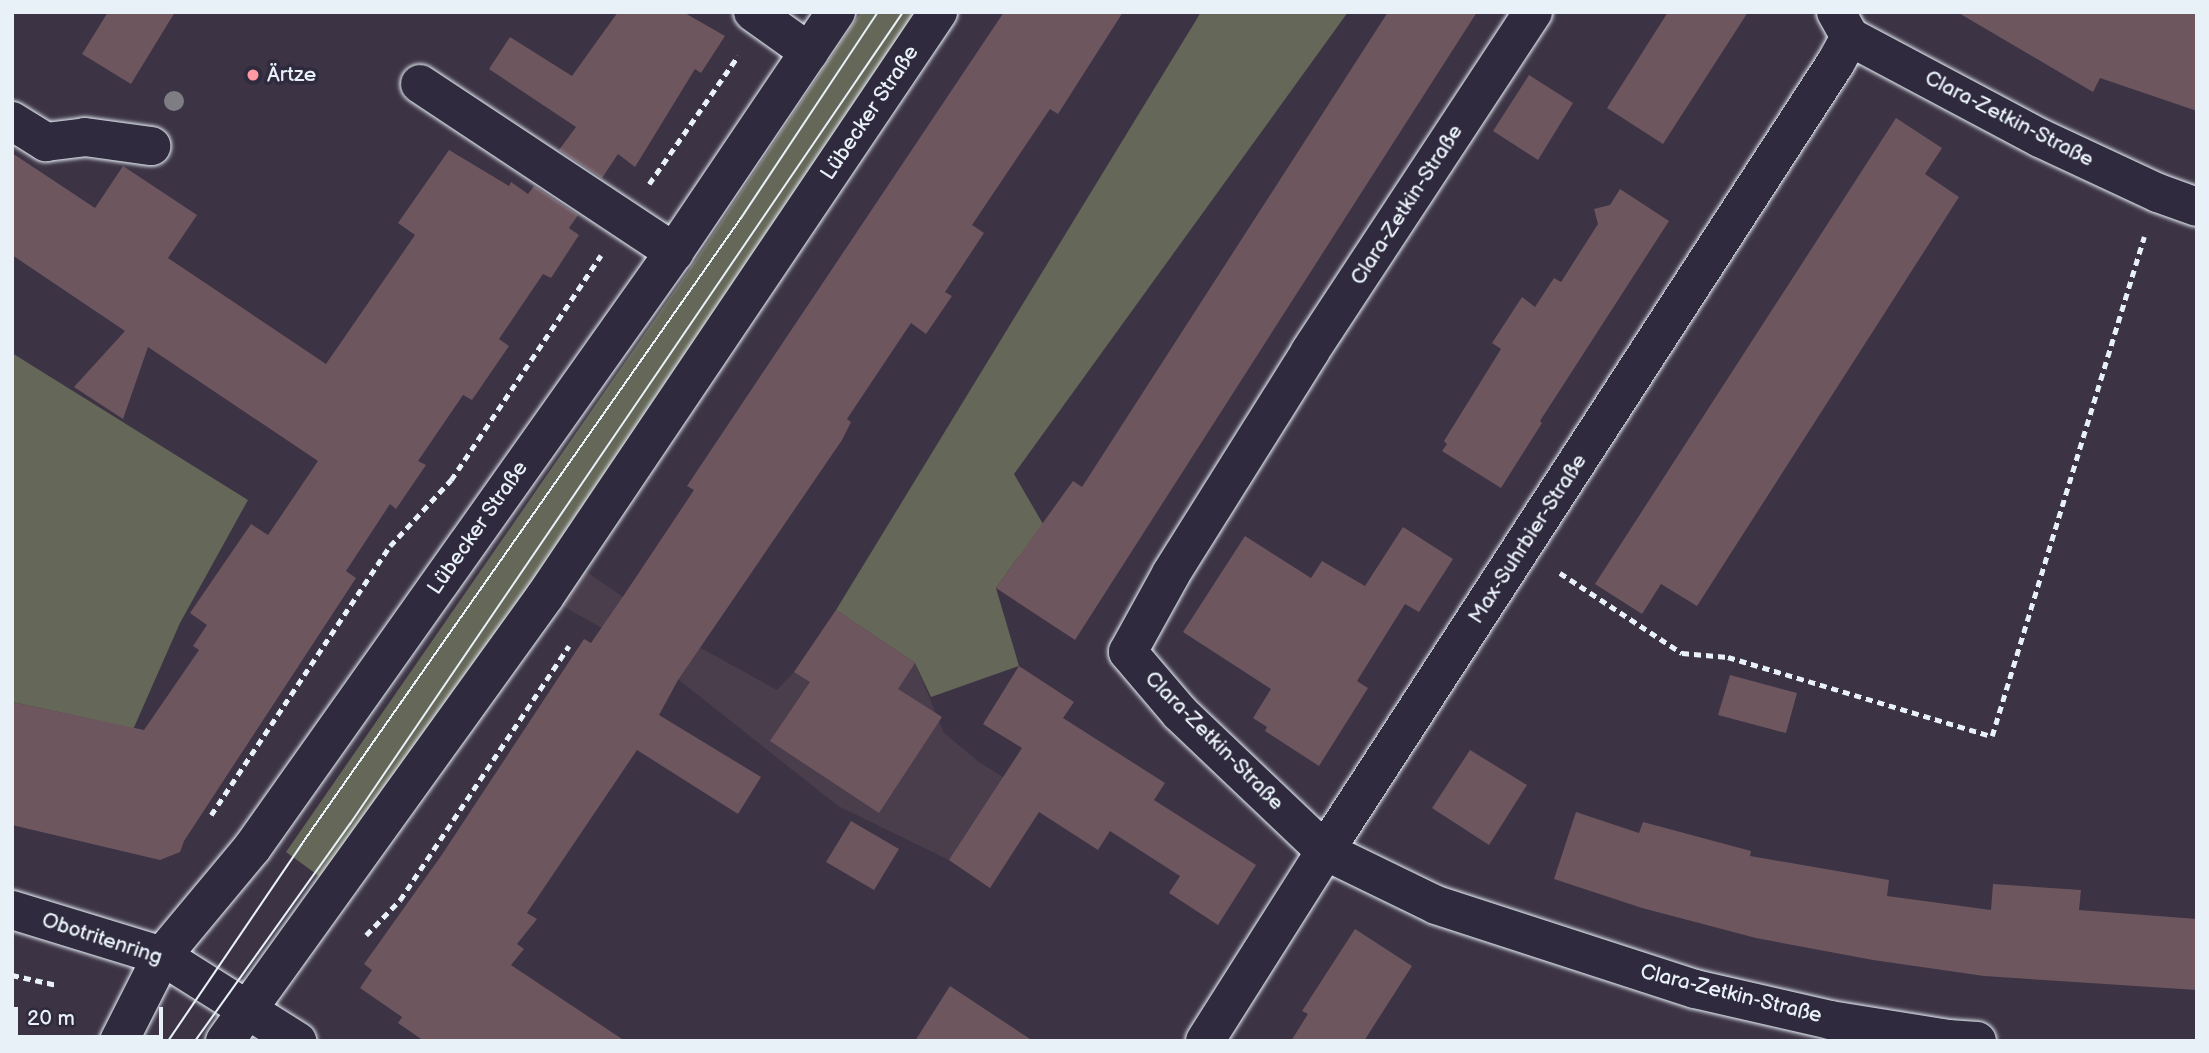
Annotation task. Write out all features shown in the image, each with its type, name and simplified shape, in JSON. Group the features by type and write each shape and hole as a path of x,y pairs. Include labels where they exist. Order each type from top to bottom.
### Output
{"street":[{"name":"Lübecker Straße","path":"119,1041 162,956 252,848 674,252 836,12"},
{"name":"Lübecker Straße","path":"225,1041 545,596 938,12"},
{"name":"Clara-Zetkin-Straße","path":"1533,12 1310,352 1171,574 1128,652 1180,713 1325,851 1436,905 1695,989 1830,1020 1948,1039 1977,1041"},
{"path":"758,16 809,52"},
{"name":"Clara-Zetkin-Straße","path":"1843,24 2040,138 2158,193 2197,207"},
{"name":"Max-Suhrbier-Straße","path":"1205,1041 1325,851 1835,64 1843,24"},
{"path":"420,84 674,252"},
{"path":"12,121 46,142 85,137 151,146"},
{"name":"Obotritenring","path":"12,910 162,956 297,1041"}],"path":[{"path":"211,815 390,546 451,480 758,16"},
{"path":"1522,549 1682,653 1728,657 1992,736 2158,193"},
{"path":"12,975 57,985"}],"shaded area":[{"path":"569,560 686,640 777,690 794,672 836,610 915,663 944,733 979,762 1044,803 990,888 949,860 838,806 679,680 602,628 545,596"}],"green space":[{"path":"861,12 938,12 323,879 286,852 695,261"},
{"path":"1201,12 1348,12 1014,474 1054,543 1039,568 1019,556 996,588 1019,666 931,697 915,663 836,610"},
{"path":"12,353 248,500 180,623 106,791 95,720 12,702"}],"building":[{"path":"108,12 175,12 131,84 82,54"},
{"path":"618,12 683,12 725,36 701,73 695,69 635,167 618,154 602,178 559,150 576,127 489,69 510,37 572,76"},
{"path":"1004,12 1123,12 1058,114 1050,109 972,225 984,233 945,292 952,296 926,334 911,323 847,419 851,422 842,440 678,680 659,715 761,777 738,814 637,750 527,913 537,919 517,944 524,949 511,965 625,1041 424,1041 398,1023 402,1017 360,988 372,970 364,964 441,856 584,639 591,643 622,598 694,490 687,486"},
{"path":"1388,12 1477,12 1075,640 996,588 1073,481 1082,487"},
{"path":"1668,12 1748,12 1663,144 1607,108"},
{"path":"1957,12 2197,12 2197,111 2100,78 2093,92"},
{"path":"1529,75 1573,103 1538,160 1493,131"},
{"path":"1896,118 1942,148 1925,174 1959,197 1697,606 1661,584 1642,614 1595,584"},
{"path":"449,150 509,186 511,182 528,194 534,186 578,215 569,228 579,235 551,278 543,274 499,339 509,346 472,400 463,395 418,461 426,465 396,509 390,504 346,571 356,578 184,841 180,852 160,860 12,825 12,702 144,730 199,650 193,646 207,625 190,613 251,524 268,535 318,461 148,347 123,419 74,387 125,331 12,255 12,153 95,208 123,166 197,215 168,258 326,364 415,235 398,223"},
{"path":"1620,189 1669,221 1540,421 1542,423 1501,488 1442,451 1447,444 1444,441 1501,349 1492,343 1522,297 1535,307 1554,278 1561,282 1598,224 1594,209 1610,205"},
{"path":"1403,527 1453,559 1419,612 1405,604 1357,681 1368,688 1319,766 1265,731 1267,727 1253,718 1271,689 1183,632 1245,536 1311,578 1322,561 1365,586"},
{"path":"836,610 915,663 898,689 942,717 879,813 770,741 810,682 794,672"},
{"path":"1019,666 1074,702 1063,718 1165,783 1154,800 1256,865 1218,925 1169,893 1180,876 1110,831 1098,850 1039,812 990,888 949,860 1022,748 983,724"},
{"path":"1730,675 1797,693 1786,733 1718,715"},
{"path":"1470,750 1527,785 1489,845 1432,808"},
{"path":"1576,812 1639,833 1643,822 1751,851 1750,856 1889,880 1887,896 1991,910 1993,884 2081,890 2079,910 2197,919 2197,990 1984,976 1873,960 1756,938 1642,908 1554,879"},
{"path":"851,821 899,849 874,890 826,862"},
{"path":"1355,929 1412,966 1364,1041 1291,1041 1308,1014 1302,1011"},
{"path":"950,986 1033,1041 915,1041"}],"tram line":[{"path":"168,1041 301,845 741,218 878,12"},
{"path":"195,1041 350,824 903,12"}],"place":[{"name":"Ärtze","path":"253,75"}]}
